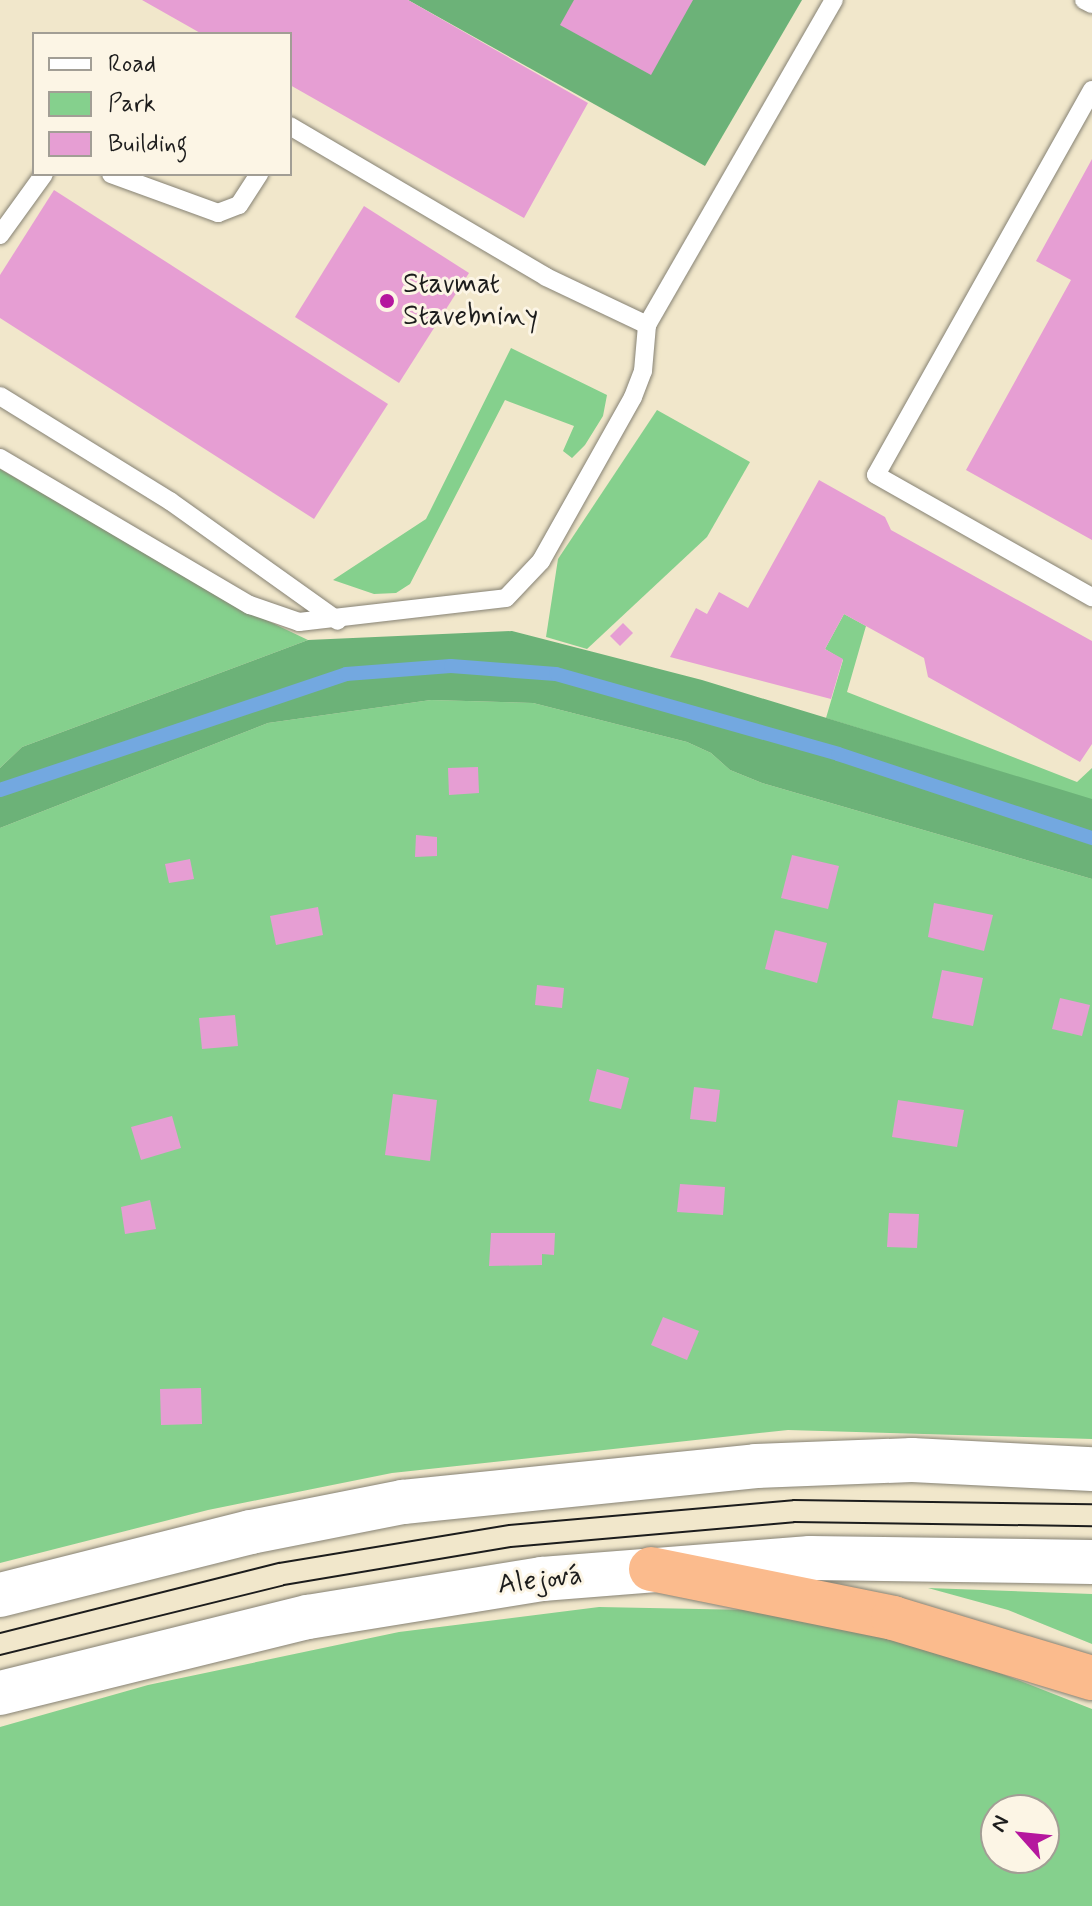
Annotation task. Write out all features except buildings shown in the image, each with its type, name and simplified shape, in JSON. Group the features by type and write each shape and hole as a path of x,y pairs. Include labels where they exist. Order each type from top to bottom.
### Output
{"highway":[{"path":"651,1569 893,1618 1092,1678"}],"street":[{"path":"0,1595 251,1532 403,1502 756,1466 912,1460 1092,1469"},
{"name":"Alejová","path":"0,1693 338,1611 542,1579 810,1558 1092,1562"}],"lane":[{"path":"0,458 250,605 299,622 338,621 480,605 506,598 523,584 633,397 643,371 647,325 834,0"},
{"path":"1084,0 1092,4"},
{"path":"1092,90 876,475 1092,597"},
{"path":"292,127 546,277 647,325"},
{"path":"0,235 43,176"},
{"path":"116,176 218,213 239,205 258,176"},
{"path":"0,396 170,501 338,621"}],"green space":[{"path":"408,0 802,0 705,166"},
{"path":"511,348 607,395 603,416 585,445 572,458 563,451 574,426 505,400 410,584 396,593 374,594 333,580 426,519"},
{"path":"657,410 750,462 707,537 587,649 546,637 558,559"},
{"path":"0,469 239,607 308,640 22,747 0,768"},
{"path":"844,614 866,626 847,692 1077,782 1092,768 1092,800 826,718 843,660 825,649"},
{"path":"512,631 702,680 1092,799 1092,879 762,783 730,770 711,753 687,742 533,703 431,700 268,723 0,828 0,768 22,747 308,640"},
{"path":"431,700 533,703 687,742 711,753 730,770 762,783 1092,879 1092,1439 788,1430 392,1473 208,1510 0,1563 0,828 268,723"},
{"path":"928,1588 1092,1594 1092,1644 1008,1610"},
{"path":"599,1607 750,1610 847,1629 951,1654 1092,1709 1092,1906 0,1906 0,1727 148,1685 399,1632"}],"waterway":[{"path":"0,790 346,674 451,666 556,674 838,754 1092,838"}],"tram line":[{"path":"0,1633 279,1563 509,1525 793,1500 1092,1504"},
{"path":"0,1655 284,1585 511,1547 794,1522 1092,1526"}],"place":[{"name":"Stavmat Stavebniny","path":"387,301"}]}
